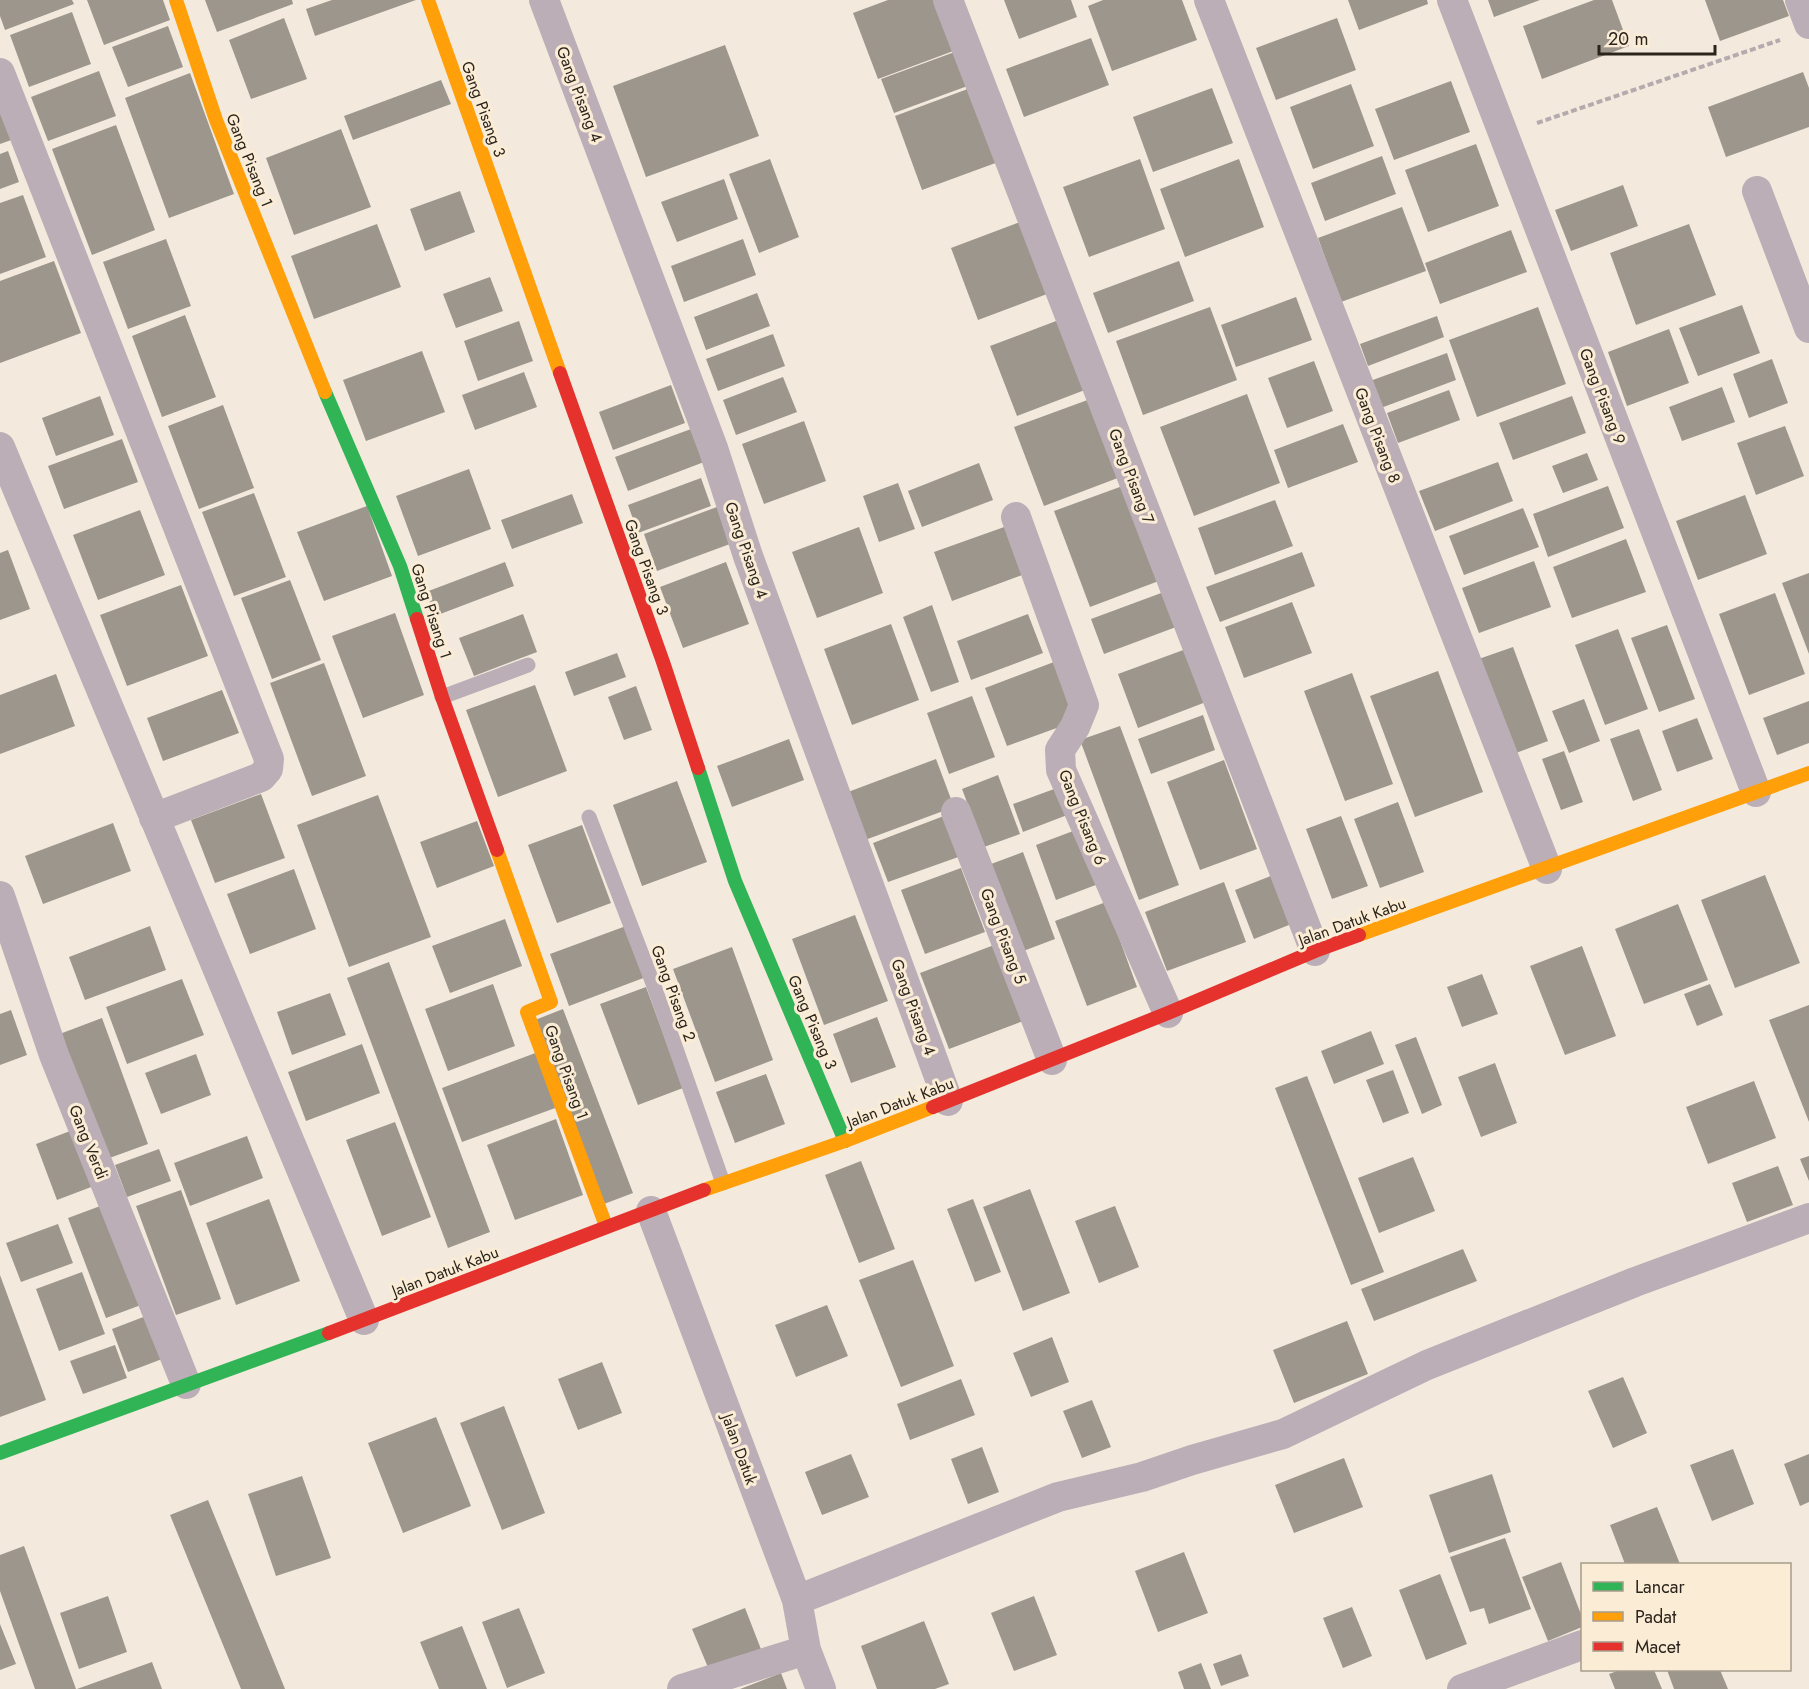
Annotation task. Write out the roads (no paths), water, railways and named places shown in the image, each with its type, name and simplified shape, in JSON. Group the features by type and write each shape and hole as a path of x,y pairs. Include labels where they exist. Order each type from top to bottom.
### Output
{"street":[{"name":"Gang Pisang 1","path":"176,0 216,120 324,389 400,566 442,697 551,1002 527,1012 606,1226"},
{"name":"Gang Pisang 3","path":"428,0 659,651 735,881 844,1141"},
{"name":"Gang Pisang 4","path":"544,0 713,448 748,556 948,1101"},
{"name":"Gang Pisang 7","path":"948,0 1315,951"},
{"name":"Gang Pisang 8","path":"1209,0 1548,869"},
{"name":"Gang Pisang 9","path":"1452,0 1756,792"},
{"path":"1798,31 1800,0"},
{"path":"0,73 269,759 268,769 261,777 154,818"},
{"path":"1757,191 1809,328"},
{"path":"0,447 364,1320"},
{"name":"Gang Pisang 6","path":"1016,517 1084,705 1075,728 1060,750 1061,770 1168,1013"},
{"name":"Jalan Datuk Kabu","path":"0,1453 364,1320 723,1182 844,1141 1052,1060 1315,951 1548,869 1809,773"},
{"name":"Gang Pisang 5","path":"956,812 1052,1060"},
{"name":"Gang Verdi","path":"0,896 54,1055 186,1384"},
{"name":"Jalan Datuk","path":"651,1211 797,1600 806,1650 821,1689"},
{"path":"797,1600 1058,1497 1142,1477 1283,1434 1427,1365 1635,1282 1809,1218"},
{"path":"1462,1689 1581,1645"},
{"path":"682,1689 806,1650"}],"lane":[{"path":"442,697 528,665"},
{"name":"Gang Pisang 2","path":"589,818 654,986 723,1182"}]}
